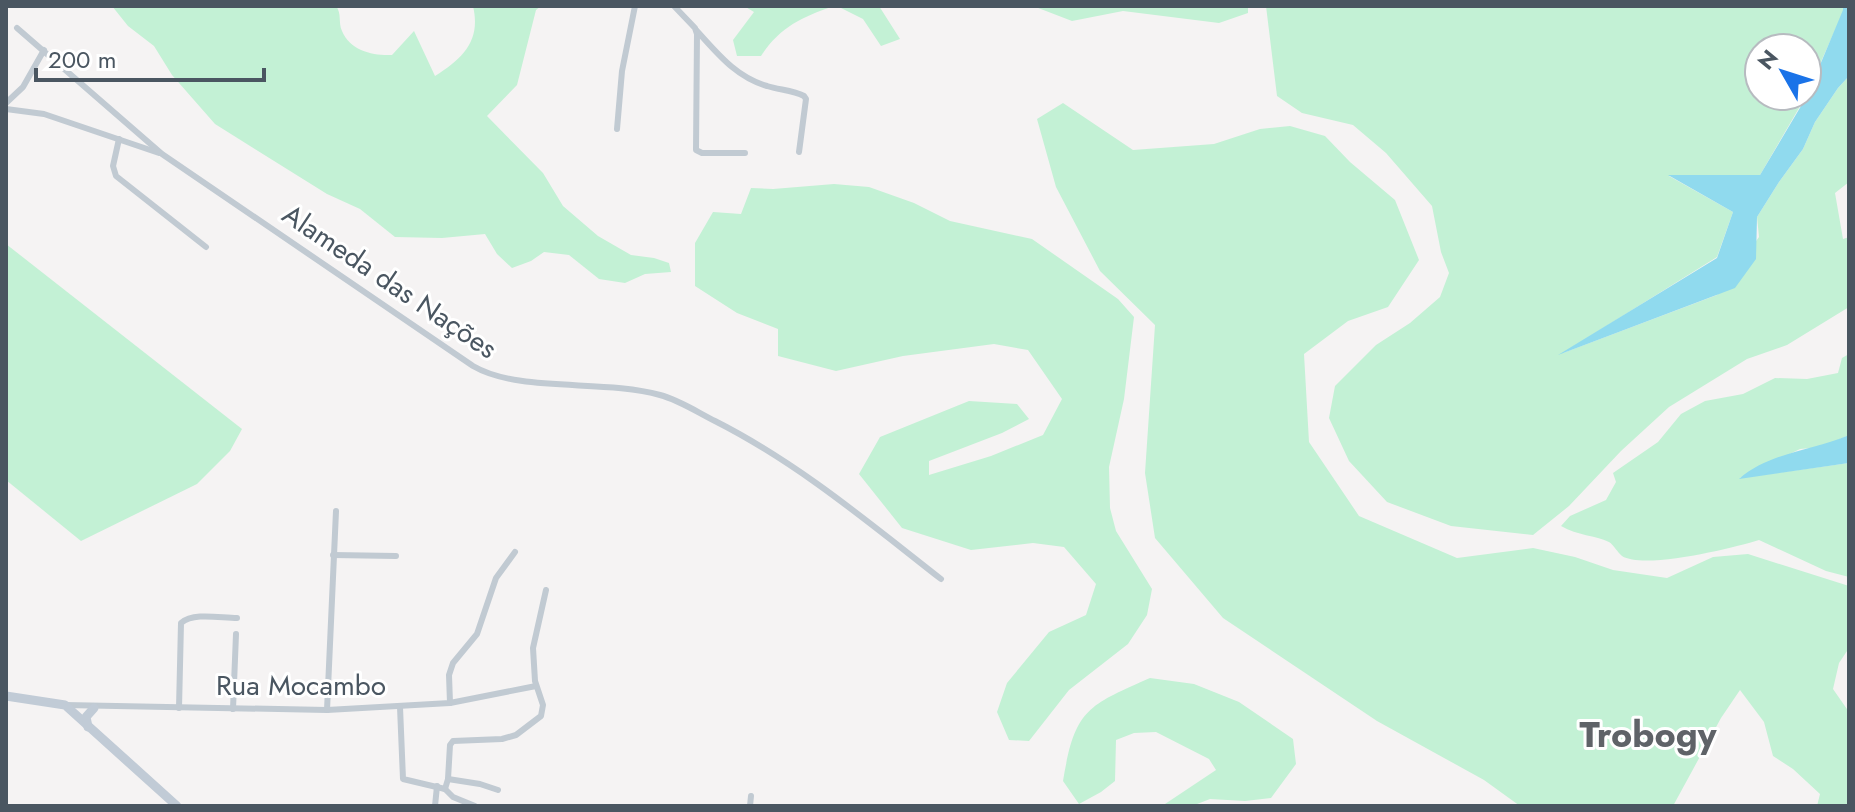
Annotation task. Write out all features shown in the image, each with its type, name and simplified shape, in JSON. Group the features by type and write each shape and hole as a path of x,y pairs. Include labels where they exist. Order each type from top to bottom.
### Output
{"main road":[{"name":"Rua Mocambo","path":"6,696 65,705"},
{"path":"65,705 177,806"},
{"path":"88,727 86,717 94,708"}],"street":[{"path":"617,129 622,71 635,6"},
{"path":"674,6 725,63 744,77 804,96 799,152"},
{"name":"Alameda das Nações","path":"17,28 162,154 484,373 509,379 631,387 665,396 761,444 941,579"},
{"path":"695,28 698,47 696,150 702,153 745,153"},
{"name":"Alameda das Nações","path":"44,50 23,87 6,106 44,114 162,154"},
{"path":"119,139 113,166 116,176 206,247"},
{"path":"327,710 336,511"},
{"path":"450,703 449,675 453,663 477,634 496,578 515,552"},
{"path":"333,555 396,556"},
{"path":"435,806 441,787 448,779 450,745 455,740 502,739 526,729 541,716 543,710 532,659 533,638 546,590"},
{"path":"179,708 181,623 196,617 237,618"},
{"path":"233,709 236,634"},
{"name":"Rua Mocambo","path":"65,705 94,708 327,710 450,703 536,686"},
{"path":"400,707 403,779 441,787 453,797 475,806"},
{"path":"448,779 498,790"},
{"path":"750,806 751,796"}],"green space":[{"path":"112,6 336,6 346,38 363,51 392,55 414,31 435,76 468,47 475,29 473,6 541,6 536,10 517,85 487,116 543,173 563,206 598,236 631,255 669,263 671,272 645,274 625,283 599,279 569,255 544,252 512,268 497,254 485,234 442,238 395,237 360,209 327,194 215,124 172,75 154,46 128,26"},
{"path":"744,6 834,6 793,24 761,56 737,56 733,40 754,12"},
{"path":"837,6 879,6 900,39 881,46 863,19"},
{"path":"1033,6 1248,6 1248,13 1219,23 1123,11 1072,21"},
{"path":"1266,6 1843,6 1823,57 1823,32 1743,32 1743,112 1797,112 1760,175 1669,176 1733,212 1717,257 1563,353 1717,295 1759,237 1757,217 1803,149 1815,122 1849,76 1849,182 1835,193 1843,239 1849,237 1849,307 1787,345 1747,359 1669,407 1621,451 1569,506 1533,535 1451,526 1387,502 1349,461 1329,418 1335,386 1376,345 1410,323 1440,297 1449,273 1441,252 1432,206 1386,153 1353,125 1302,113 1277,96"},
{"path":"1063,103 1133,150 1214,144 1260,129 1290,126 1325,136 1395,200 1419,260 1388,307 1348,321 1304,354 1309,442 1359,516 1457,558 1533,548 1575,557 1613,570 1667,578 1713,557 1748,554 1849,586 1849,648 1839,663 1833,689 1849,712 1849,806 1817,806 1820,794 1793,769 1773,756 1764,722 1740,690 1721,718 1673,806 1520,806 1484,780 1377,721 1223,618 1155,538 1145,473 1155,325 1100,271 1056,187 1037,119"},
{"path":"834,184 869,187 914,203 950,221 1032,239 1118,299 1134,317 1124,399 1109,467 1110,508 1116,531 1152,589 1147,615 1128,644 1069,690 1029,741 1009,740 997,712 1007,683 1049,632 1086,615 1096,584 1064,547 1033,543 971,550 902,528 859,474 880,437 969,401 1017,404 1029,419 1002,433 929,461 929,475 991,456 1043,435 1062,399 1028,350 994,344 903,356 836,371 778,356 778,329 737,313 695,286 695,243 713,212 741,214 751,188"},
{"path":"6,244 242,429 230,451 197,484 81,541 6,480"},
{"path":"1849,354 1849,435 1822,447 1800,449 1740,478 1849,463 1849,577 1826,571 1759,540 1689,556 1633,560 1622,556 1609,542 1561,526 1570,516 1606,500 1616,482 1613,473 1658,442 1681,414 1705,401 1743,394 1775,378 1807,379 1838,373 1842,358"},
{"path":"1150,678 1194,684 1239,702 1293,739 1296,764 1271,798 1245,801 1210,799 1192,806 1162,806 1216,770 1209,759 1156,732 1134,733 1116,740 1115,781 1079,804 1063,781 1079,724 1098,704"}],"water":[{"path":"1843,6 1849,6 1849,76 1823,110 1823,58"},
{"path":"1797,112 1822,112 1803,149 1757,217 1756,259 1735,288 1558,355 1717,258 1733,212 1668,175 1760,175"},
{"path":"1849,435 1849,463 1739,479 1778,457"}],"district":[{"name":"Trobogy","path":"1648,734"}]}
